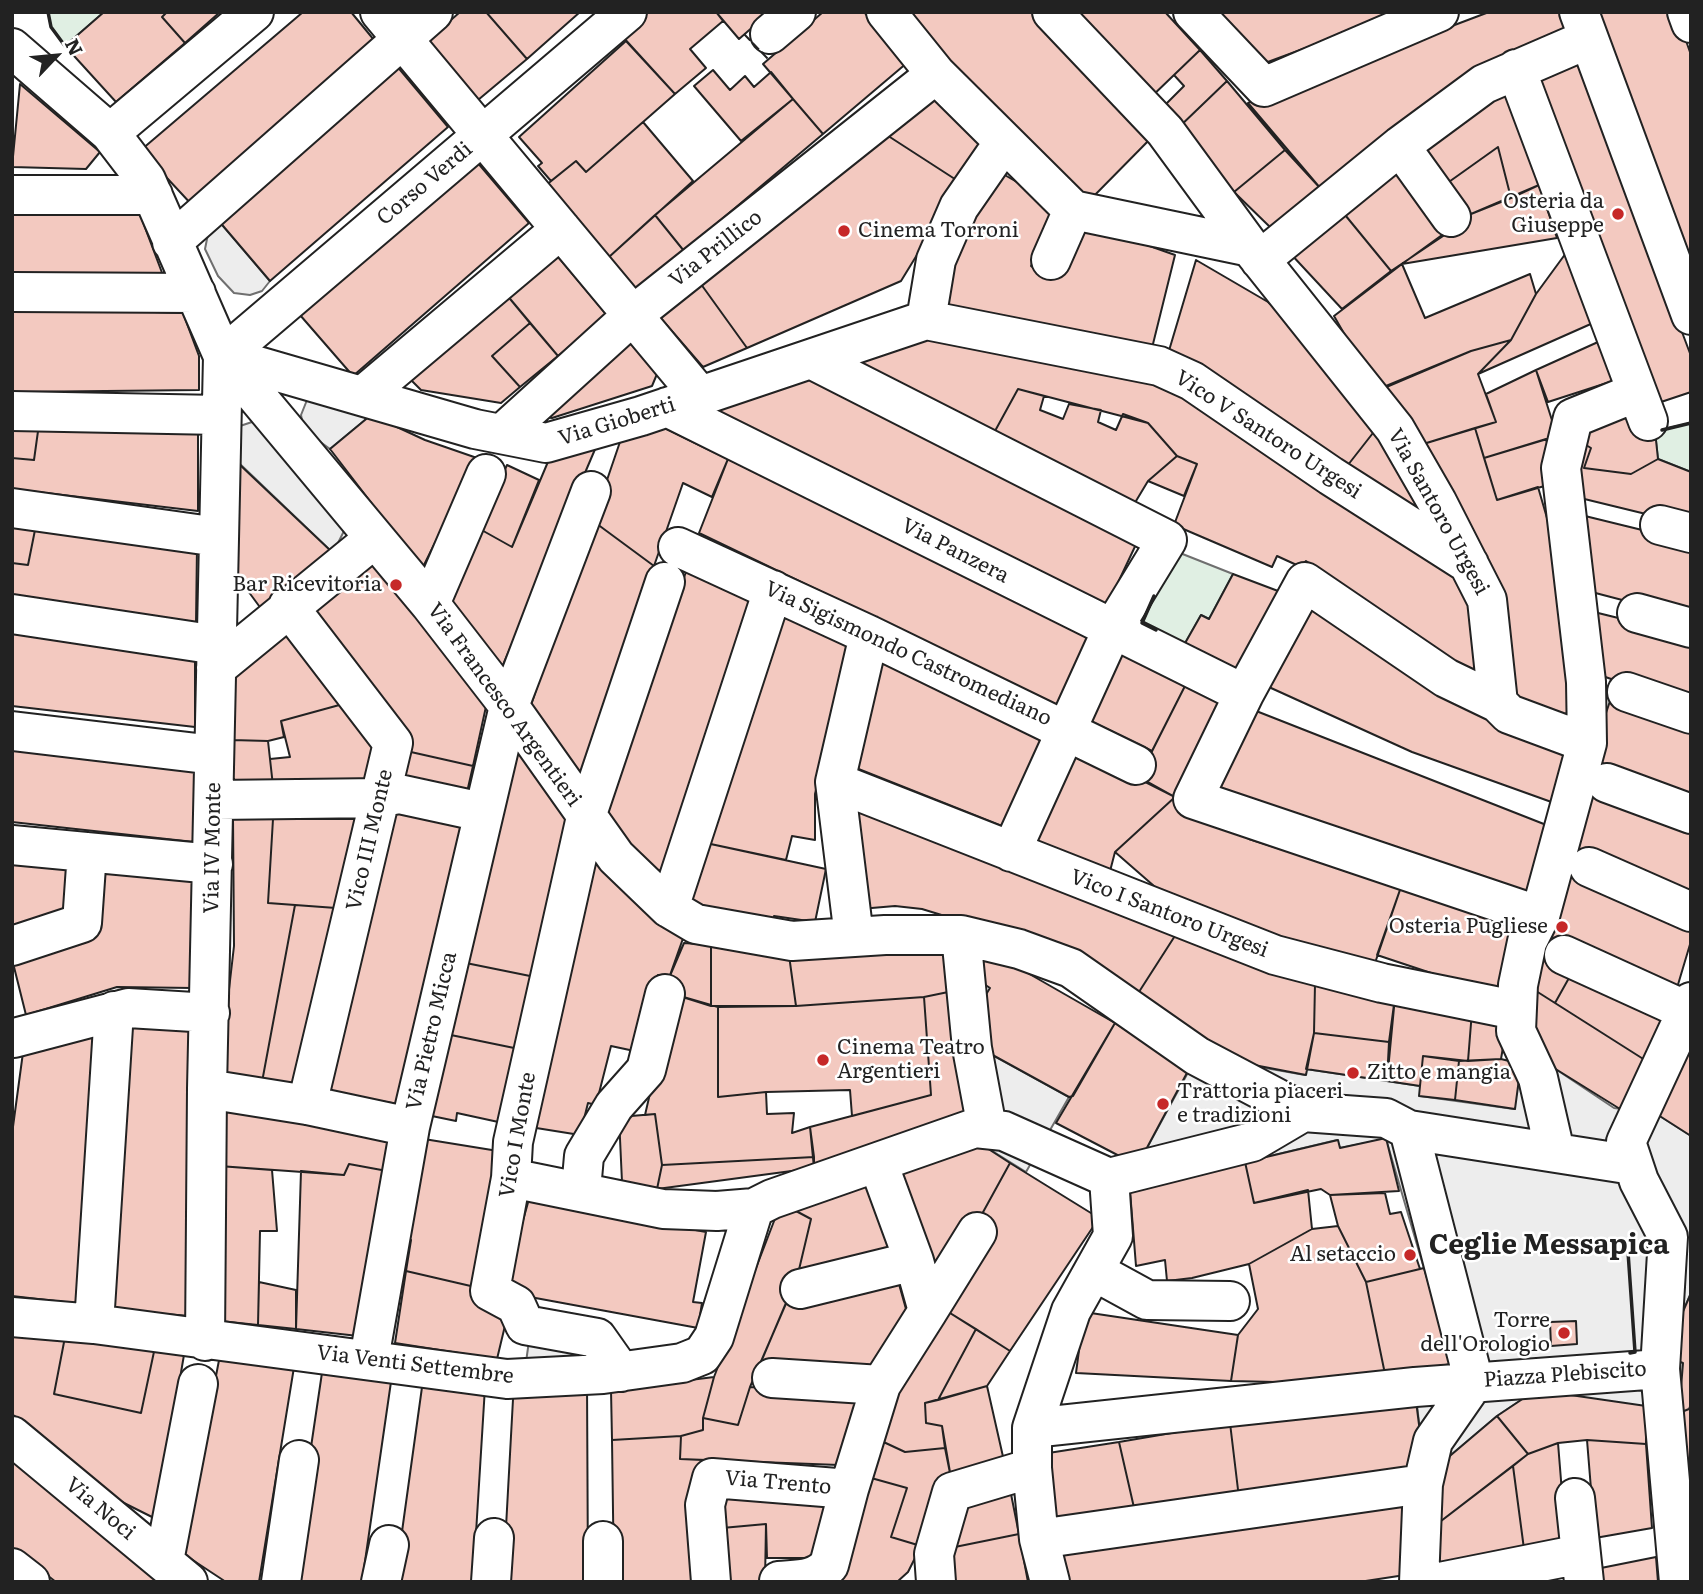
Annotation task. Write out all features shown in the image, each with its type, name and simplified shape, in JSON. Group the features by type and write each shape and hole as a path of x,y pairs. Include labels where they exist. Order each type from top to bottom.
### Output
{"street":[{"path":"110,133 254,12"},
{"path":"172,243 391,26 433,12"},
{"name":"Corso Verdi","path":"223,356 626,12"},
{"path":"886,12 936,74 1073,210 1255,253 1484,84 1516,69 1583,26 1691,315"},
{"name":"Via Santoro Urgesi","path":"1052,12 1165,131 1255,253 1395,429 1471,565 1487,600 1498,703"},
{"path":"1193,12 1264,87 1439,12"},
{"path":"1687,12 1691,23"},
{"path":"391,26 633,315 684,402"},
{"name":"Via Francesco Argentieri","path":"12,48 110,133 146,180 223,356 430,604 509,706 617,857 669,908 696,923 759,937 792,941 961,935 1019,949 1071,968 1197,1056 1303,1112"},
{"path":"1516,69 1643,406 1573,418 1561,468 1586,682 1587,743 1541,916 1527,942 1515,1010 1516,1031 1538,1078 1555,1152"},
{"name":"Via Prillico","path":"504,432 633,315 936,74"},
{"path":"926,320 936,260 954,218 1004,142"},
{"path":"1400,146 1451,217"},
{"path":"12,195 153,195"},
{"path":"1051,260 1073,210"},
{"path":"365,394 561,229"},
{"path":"12,292 196,293"},
{"name":"Via Gioberti","path":"223,356 365,394 475,429 504,432 546,443 684,402 926,320"},
{"name":"Vico V Santoro Urgesi","path":"926,320 1159,366 1192,381 1331,476 1471,565"},
{"name":"Via IV Monte","path":"205,1341 207,1088 211,1013 223,356"},
{"path":"811,359 1167,540 1112,629 1011,852"},
{"name":"Via Panzera","path":"684,402 1112,629 1244,695"},
{"path":"12,411 220,415"},
{"path":"430,604 486,474"},
{"name":"Via Pietro Micca","path":"369,1359 410,1127 509,706 591,491"},
{"path":"12,508 218,537"},
{"path":"12,614 217,656 288,607 375,538"},
{"name":"Via Sigismondo Castromediano","path":"671,565 773,590 1067,729 1136,765"},
{"name":"Vico I Monte","path":"621,1372 597,1338 525,1325 516,1305 490,1291 511,1178 513,1142 586,817 671,565"},
{"path":"1541,916 1193,799 1244,695 1305,582 1446,678 1498,703 1509,714 1587,743"},
{"path":"669,908 773,590"},
{"name":"Vico III Monte","path":"288,607 393,743 307,1105"},
{"path":"1637,613 1691,628"},
{"path":"854,937 835,782 869,635"},
{"path":"1627,692 1691,714"},
{"path":"12,731 214,755"},
{"name":"Vico I Santoro Urgesi","path":"835,782 1275,955 1382,983 1515,1010"},
{"path":"1607,783 1691,814"},
{"path":"215,800 380,797 399,794 482,812"},
{"path":"12,845 213,864"},
{"path":"12,946 82,923 87,852"},
{"path":"1589,867 1691,912"},
{"path":"961,935 972,1048 986,1128"},
{"path":"1564,955 1689,1006"},
{"path":"581,1190 584,1156 614,1106 646,1070 665,994"},
{"name":"Piazza Plebiscito","path":"1409,1130 1474,1382 1660,1369 1679,1232 1633,1165 1626,1142 1638,1111 1689,1006"},
{"path":"13,1039 128,1008 211,1013"},
{"path":"94,1324 114,1011"},
{"path":"207,1088 307,1105 410,1127"},
{"path":"511,1178 581,1190 663,1209 717,1211 754,1208 772,1199 975,1128 1004,1131 1109,1178 1252,1142 1303,1112 1386,1118 1409,1130 1633,1165"},
{"path":"878,1163 914,1261 928,1311"},
{"path":"1050,1582 1039,1539 1031,1468 1032,1429 1071,1311 1113,1236 1109,1178"},
{"name":"Via Venti Settembre","path":"12,1318 94,1324 205,1341 369,1359 507,1379 621,1372 682,1363 702,1355 714,1337 754,1208"},
{"name":"Via Trento","path":"711,1582 705,1505 712,1478 849,1489 881,1385 977,1232"},
{"path":"800,1289 914,1261"},
{"path":"1094,1271 1147,1300 1230,1301"},
{"path":"1660,1369 1679,1582"},
{"path":"772,1378 881,1385"},
{"path":"1032,1429 1474,1382"},
{"path":"1419,1582 1423,1484 1433,1441 1474,1382"},
{"path":"176,1572 198,1384"},
{"name":"Via Noci","path":"12,1436 176,1572"},
{"path":"281,1582 299,1460"},
{"path":"936,1582 934,1554 952,1492 1031,1468"},
{"path":"1039,1539 1423,1484"},
{"path":"779,1581 811,1578 821,1574 829,1565 849,1489"},
{"path":"1440,1582 1583,1568 1575,1498"},
{"path":"491,1582 494,1538"},
{"path":"603,1541 603,1582"},
{"path":"381,1582 389,1545"},
{"path":"12,1568 30,1582"}],"green space":[{"path":"48,12 104,12 65,46 51,27"},
{"path":"1691,423 1691,472 1658,459 1655,431"},
{"path":"1175,551 1233,574 1209,619 1201,615 1184,645 1142,623"}],"shaded area":[{"path":"218,220 270,281 262,291 250,295 234,293 218,276 205,249 208,234"},
{"path":"307,400 371,415 330,449 304,430 301,415"},
{"path":"255,421 347,525 333,553 240,464 240,426"},
{"path":"978,1047 1069,1097 1026,1172 973,1139"},
{"path":"1197,1056 1305,1075 1306,1069 1420,1086 1420,1096 1514,1109 1521,1064 1554,1068 1614,1108 1655,1113 1691,1136 1691,1293 1669,1344 1683,1363 1679,1413 1536,1390 1497,1416 1438,1466 1421,1440 1413,1370 1452,1364 1386,1139 1340,1148 1337,1140 1245,1162 1142,1157"},
{"path":"529,1341 597,1353 525,1369"}],"building":[{"path":"104,12 167,12 162,17 185,43 116,102 65,46"},
{"path":"167,12 220,12 185,43 162,17"},
{"path":"303,12 351,12 379,46 193,206 141,150"},
{"path":"460,12 486,12 527,59 478,100 427,41"},
{"path":"486,12 580,12 527,59"},
{"path":"648,12 716,12 723,21 690,49 706,68 675,94 622,36"},
{"path":"716,12 770,12 739,39"},
{"path":"823,12 864,12 908,62 823,134 763,64"},
{"path":"907,12 1031,12 1127,117 1157,132 1087,203 1029,156"},
{"path":"1069,12 1165,12 1200,50 1148,100"},
{"path":"1207,12 1403,12 1257,66"},
{"path":"1489,12 1561,12 1568,32 1321,189 1248,103"},
{"path":"1594,12 1676,12 1691,55 1691,273"},
{"path":"626,41 675,94 586,172 576,161 551,181 538,166 542,163 519,137"},
{"path":"1200,50 1227,81 1176,130 1159,111 1184,86 1174,75"},
{"path":"1581,63 1691,356 1691,392 1652,405 1533,80"},
{"path":"396,65 448,127 270,281 218,220"},
{"path":"713,70 730,90 745,76 754,87 771,72 793,99 741,141 694,86"},
{"path":"1227,81 1285,150 1234,192 1176,130"},
{"path":"20,84 100,152 86,169 12,167"},
{"path":"930,87 982,145 961,183 879,130"},
{"path":"1505,91 1539,185 1511,198 1498,147 1446,184 1419,149"},
{"path":"793,99 823,134 684,251 655,215"},
{"path":"643,122 693,181 609,257 545,186 576,161 586,172"},
{"name":"Cinema Torroni","path":"879,130 961,183 901,281 747,348 698,280"},
{"path":"1498,147 1511,198 1471,214 1446,184"},
{"path":"1285,150 1321,189 1271,228 1234,192"},
{"path":"477,162 529,223 353,376 300,315"},
{"path":"1399,164 1452,230 1391,271 1341,210"},
{"path":"996,170 1064,209 1031,266 1053,277 1079,221 1175,255 1152,348 939,305 968,212"},
{"path":"1539,185 1557,238 1402,264 1471,214"},
{"path":"12,196 135,201 164,278 12,274"},
{"path":"1341,210 1391,271 1342,309 1289,252"},
{"path":"655,215 684,251 637,290 609,257"},
{"path":"554,252 607,315 558,356 506,294"},
{"path":"1566,253 1593,323 1478,374 1511,340 1536,294"},
{"path":"1196,260 1268,302 1306,337 1380,424 1344,470 1168,354"},
{"path":"1402,264 1425,318 1530,274 1536,294 1511,340 1471,351 1377,391 1334,316"},
{"path":"698,280 747,348 703,367 658,315"},
{"path":"506,294 530,323 492,356 520,387 501,403 421,390 409,378"},
{"path":"12,307 183,313 199,356 199,390 12,392"},
{"path":"530,323 558,356 520,387 492,356"},
{"path":"911,332 1168,381 1189,393 1344,507 1350,499 1472,589 1485,668 1470,678 1306,561 1301,567 1277,556 1272,567 1174,525 1197,464 1177,456 1148,423 1018,389 995,431 851,362"},
{"path":"627,339 657,374 652,386 552,418 544,417"},
{"path":"1511,340 1478,374 1496,422 1420,445 1386,386 1471,351"},
{"path":"1598,342 1613,381 1548,402 1536,370"},
{"path":"1536,370 1557,436 1484,458 1475,428 1496,422 1486,394"},
{"path":"799,371 1139,538 1107,606 718,419 719,402"},
{"path":"1018,389 1044,396 1040,410 1063,419 1069,404 1101,410 1098,422 1116,430 1123,414 1148,423 1177,456 1148,481 1133,506 995,431"},
{"path":"1623,408 1631,431 1655,431 1658,459 1631,474 1584,468 1591,448 1581,442 1593,416"},
{"path":"371,415 425,440 477,458 422,569 330,449"},
{"path":"652,422 728,459 712,497 683,483 654,566 593,521 622,436"},
{"path":"198,423 198,511 12,489 12,458 34,460 39,424"},
{"path":"12,424 39,424 34,460 12,458"},
{"path":"1380,424 1438,535 1344,470"},
{"path":"1475,428 1497,500 1538,487 1567,587 1583,728 1508,706 1420,445"},
{"path":"1546,439 1558,482 1497,500 1484,458"},
{"path":"1581,442 1591,448 1584,468 1631,474 1658,459 1691,472 1691,525 1568,495"},
{"path":"596,447 500,672 445,601 478,528 512,547 550,457"},
{"path":"1177,456 1197,464 1184,496 1148,481"},
{"path":"728,459 1093,636 1059,706 699,533"},
{"path":"239,464 333,553 262,610 229,565"},
{"path":"507,465 539,480 512,547 478,528"},
{"path":"1585,516 1691,542 1691,618 1584,590"},
{"path":"593,521 654,566 582,777 530,708"},
{"path":"12,522 36,525 28,565 12,563"},
{"path":"36,525 197,547 196,623 12,599 12,563 28,565"},
{"path":"373,556 487,702 473,766 402,750 306,607"},
{"path":"689,563 759,596 663,872 636,861 601,819"},
{"path":"1233,574 1286,594 1241,674 1184,645 1201,615 1209,619"},
{"path":"1310,598 1577,747 1557,804 1412,752 1260,683"},
{"path":"779,606 852,640 815,794 815,840 792,836 786,860 706,843"},
{"path":"1586,610 1691,636 1691,707 1594,673"},
{"path":"285,625 343,704 281,721 284,737 268,741 232,740 231,670"},
{"path":"12,630 195,655 195,727 12,706"},
{"path":"1119,649 1187,682 1152,751 1086,719"},
{"path":"881,654 1047,733 1002,826 856,768"},
{"path":"1187,682 1227,701 1175,797 1139,777"},
{"path":"1612,695 1691,722 1691,805 1589,764"},
{"path":"343,704 375,745 364,786 273,786 270,759 290,757 281,721"},
{"path":"1246,707 1554,828 1529,899 1205,784"},
{"path":"232,740 268,741 273,786 232,786"},
{"path":"512,740 568,813 535,977 461,962"},
{"path":"12,743 195,765 194,842 12,822"},
{"path":"1074,746 1175,797 1115,852 1109,875 1028,845"},
{"path":"402,750 473,766 465,801 397,785"},
{"path":"1591,784 1691,822 1691,902 1636,881 1569,846"},
{"path":"1175,797 1249,839 1401,887 1375,963 1190,911 1170,900 1115,852"},
{"path":"395,803 463,817 398,1104 326,1092"},
{"path":"856,803 1180,928 1137,995 1072,955 922,909 895,906 860,909"},
{"path":"233,818 273,819 268,903 295,905 262,1082 219,1076 234,946"},
{"path":"273,819 357,819 336,908 268,903"},
{"path":"706,843 826,869 815,922 774,916 771,927 687,906"},
{"path":"593,847 686,930 669,978 658,975 639,1052 611,1046 596,1105 588,1103 580,1135 530,1127"},
{"path":"12,854 74,860 71,913 12,929"},
{"path":"100,864 194,875 193,988 117,987 26,1015 12,959 99,933"},
{"path":"1562,864 1691,924 1691,941 1674,998 1539,932"},
{"path":"1401,887 1523,925 1503,997 1377,955"},
{"path":"295,905 336,908 293,1086 262,1082"},
{"path":"1180,928 1315,984 1314,1033 1306,1075 1254,1065 1205,1039 1137,995"},
{"path":"684,943 711,945 711,1006 673,994 669,978"},
{"path":"711,945 788,948 796,1006 711,1006"},
{"path":"954,945 958,990 924,997 796,1006 788,948"},
{"path":"1539,951 1574,969 1555,1003 1525,984"},
{"path":"984,958 1012,964 1115,1023 1073,1096 1069,1097 978,1047 982,1029 989,1017 977,1009 990,988 972,976"},
{"path":"461,962 535,977 519,1049 446,1034"},
{"path":"1574,969 1669,1016 1648,1062 1555,1003"},
{"path":"1315,984 1395,997 1389,1042 1314,1033"},
{"path":"1525,984 1648,1062 1620,1109 1554,1068 1519,1026"},
{"path":"958,990 974,1112 814,1168 810,1127 931,1095 924,997"},
{"path":"673,994 718,1007 718,1097 766,1092 767,1114 794,1113 792,1133 810,1127 814,1157 662,1165 655,1114 645,1115"},
{"name":"Cinema Teatro Argentieri","path":"924,997 931,1095 852,1116 850,1090 766,1092 718,1097 718,1007 796,1006"},
{"path":"1395,997 1472,1011 1468,1061 1423,1056 1420,1086 1387,1081"},
{"path":"1472,1011 1508,1018 1501,1059 1468,1061"},
{"path":"123,1019 192,1025 189,1316 113,1310"},
{"path":"1115,1023 1188,1071 1142,1157 1127,1160 1056,1123"},
{"path":"95,1029 82,1304 12,1296 12,1134 24,1045"},
{"path":"1314,1033 1389,1042 1387,1081 1306,1069"},
{"path":"446,1034 519,1049 503,1123 457,1113 456,1121 427,1115"},
{"path":"1689,1051 1691,1053 1691,1136 1655,1113"},
{"path":"1423,1056 1459,1061 1455,1100 1419,1096"},
{"path":"1501,1059 1521,1064 1515,1109 1455,1100 1459,1061"},
{"path":"219,1107 393,1136 387,1171 349,1164 344,1175 219,1166"},
{"path":"655,1114 662,1165 657,1189 622,1182 619,1117"},
{"path":"1386,1138 1399,1191 1330,1195 1321,1189 1254,1203 1245,1162 1338,1140 1340,1148"},
{"path":"424,1139 498,1151 475,1287 406,1271 411,1240 404,1239"},
{"path":"973,1139 1010,1163 982,1214 932,1282 889,1171"},
{"path":"814,1157 814,1168 657,1189 662,1165"},
{"path":"1245,1162 1254,1203 1308,1190 1312,1229 1249,1264 1192,1278 1167,1281 1165,1260 1136,1266 1130,1191"},
{"path":"1010,1163 1099,1218 1010,1351 942,1308 993,1222 982,1214"},
{"path":"349,1164 387,1171 358,1336 296,1329 301,1171 344,1175"},
{"path":"219,1166 272,1170 277,1231 260,1231 258,1325 220,1321"},
{"path":"877,1183 895,1255 797,1278 811,1219 781,1203"},
{"path":"1385,1193 1390,1214 1401,1212 1420,1269 1366,1282 1338,1226 1330,1195"},
{"path":"529,1199 706,1232 693,1302 702,1303 698,1328 503,1292"},
{"path":"781,1203 811,1219 797,1278 750,1387 738,1425 703,1418 714,1377"},
{"path":"1338,1226 1366,1282 1385,1374 1319,1383 1231,1381 1238,1335 1258,1309 1249,1264 1312,1229"},
{"path":"1424,1268 1452,1364 1385,1374 1366,1282"},
{"path":"406,1271 475,1287 509,1309 497,1359 395,1343"},
{"path":"897,1277 906,1309 872,1375 758,1369 786,1303"},
{"path":"259,1282 296,1290 296,1329 258,1325"},
{"path":"1691,1293 1691,1404 1689,1409 1679,1413 1683,1363 1672,1359 1669,1344"},
{"path":"942,1308 976,1329 938,1400 925,1403 926,1423 942,1426 945,1448 905,1452 875,1438"},
{"path":"1084,1312 1238,1335 1231,1381 1076,1373"},
{"name":"Torre dell'Orologio","path":"1576,1321 1577,1344 1551,1346 1550,1322"},
{"path":"976,1329 1010,1351 987,1386 938,1400"},
{"path":"12,1332 65,1337 54,1394 141,1413 155,1347 185,1349 156,1519 120,1501 12,1414"},
{"path":"65,1337 155,1347 141,1413 54,1394"},
{"path":"220,1355 295,1361 259,1582 226,1582 182,1553"},
{"path":"323,1366 392,1375 362,1582 291,1582"},
{"path":"714,1377 703,1418 703,1430 681,1436 612,1440 611,1390"},
{"path":"423,1380 485,1387 473,1582 395,1582"},
{"path":"514,1381 587,1382 588,1582 503,1582"},
{"path":"987,1386 1004,1461 951,1478 942,1426 926,1423 925,1403"},
{"path":"750,1387 858,1395 839,1465 680,1459 681,1436 703,1430 703,1418 738,1425"},
{"path":"1536,1390 1646,1406 1646,1444 1587,1440 1558,1443 1528,1454 1497,1416"},
{"path":"1416,1401 1421,1440 1414,1474 1239,1498 1230,1423"},
{"path":"1691,1409 1691,1488 1679,1413"},
{"path":"1497,1416 1528,1454 1428,1531 1438,1466"},
{"path":"1230,1423 1239,1498 1135,1512 1119,1442"},
{"path":"681,1436 680,1459 703,1460 695,1582 614,1582 612,1440"},
{"path":"875,1438 905,1452 945,1448 951,1478 921,1546 891,1537 907,1488 864,1476"},
{"path":"1587,1440 1646,1444 1652,1528 1595,1538"},
{"path":"1119,1442 1135,1512 1055,1525 1042,1454"},
{"path":"1558,1443 1566,1542 1524,1549 1513,1466 1528,1454"},
{"path":"12,1456 167,1582 56,1582 12,1548"},
{"path":"1513,1466 1524,1549 1426,1565 1428,1531"},
{"path":"864,1476 907,1488 891,1537 921,1546 908,1572 897,1582 830,1582"},
{"path":"721,1491 831,1497 825,1558 767,1558 766,1524 722,1528"},
{"path":"1011,1494 1019,1534 945,1549 963,1503"},
{"path":"1406,1503 1405,1575 1359,1582 1068,1582 1059,1551"},
{"path":"766,1524 765,1582 722,1582 722,1528"},
{"path":"1019,1534 1028,1582 951,1582 945,1549"},
{"path":"1656,1557 1658,1582 1597,1582 1596,1569"}],"fence":[{"path":"744,34 768,59"}],"wall":[{"path":"48,12 51,27 65,46"},
{"path":"1662,430 1691,423"},
{"path":"1154,596 1142,623 1156,630"},
{"path":"1628,1252 1635,1352 1630,1353"}],"place":[{"name":"Osteria da Giuseppe","path":"1618,214"},
{"name":"Cinema Torroni","path":"844,231"},
{"name":"Bar Ricevitoria","path":"396,585"},
{"name":"Osteria Pugliese","path":"1562,927"},
{"name":"Cinema Teatro Argentieri","path":"823,1060"},
{"name":"Zitto e mangia","path":"1353,1073"},
{"name":"Trattoria piaceri e tradizioni","path":"1163,1104"},
{"name":"Al setaccio","path":"1410,1255"},
{"name":"Torre dell'Orologio","path":"1564,1333"}],"district":[{"name":"Ceglie Messapica","path":"1549,1246"}]}
